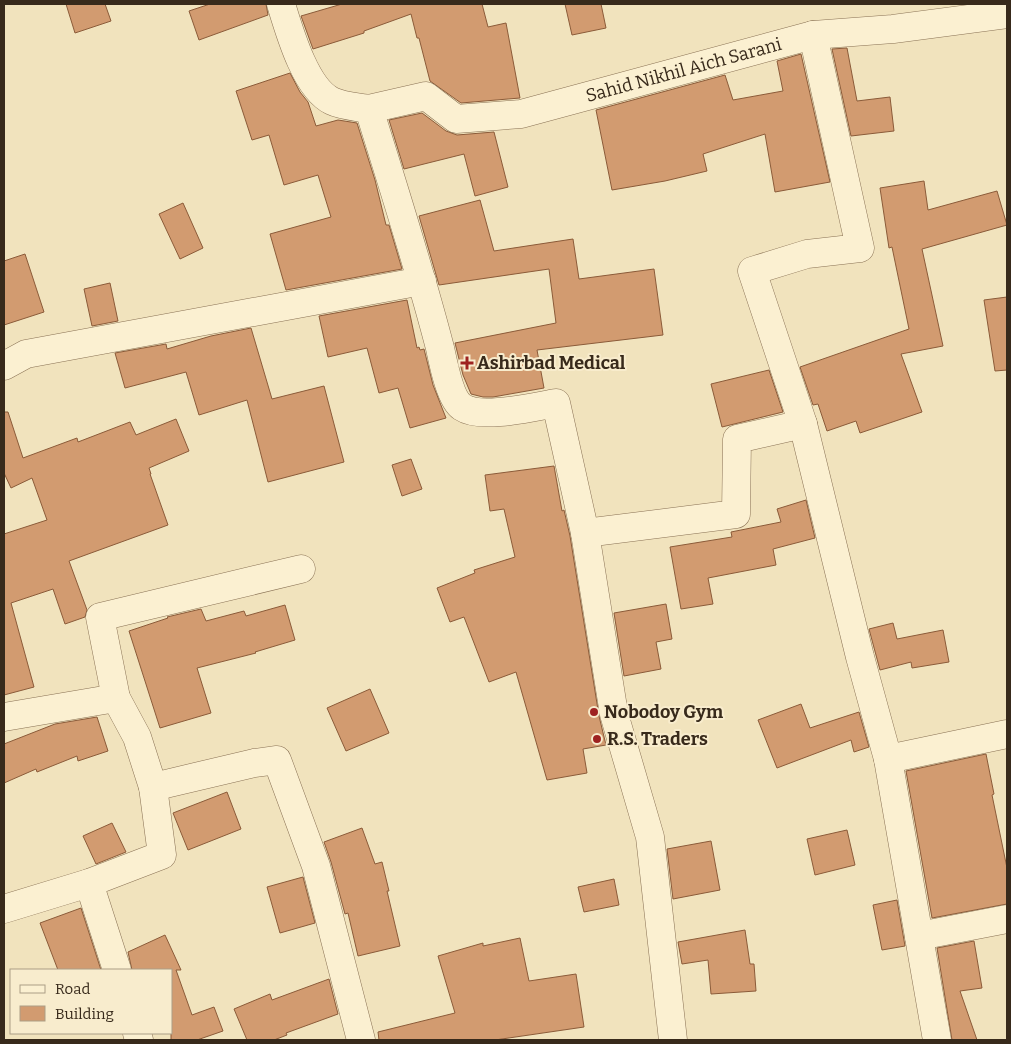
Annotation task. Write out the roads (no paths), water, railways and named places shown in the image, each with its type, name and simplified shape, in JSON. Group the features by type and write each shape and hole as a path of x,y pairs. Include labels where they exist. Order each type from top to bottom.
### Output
{"street":[{"path":"281,4 293,41 312,83 331,100 369,110 422,281 447,377 460,406 472,412 485,414 556,403 585,533 614,714 650,837 673,1040"},
{"name":"Sahid Nikhil Aich Sarani","path":"369,110 426,96 456,119 521,114 813,36 893,29 1007,14"},
{"path":"813,36 860,248 807,254 752,271 803,424 860,658 888,759 937,1040"},
{"path":"4,366 26,354 422,281"},
{"path":"585,533 736,514 738,438 803,424"},
{"path":"4,909 89,884 162,855 153,787 137,736 116,698 100,617 301,569"},
{"path":"4,717 116,698"},
{"path":"888,759 1007,734"},
{"path":"153,787 254,763 277,760 316,866 361,1040"},
{"path":"89,884 117,969"},
{"path":"919,936 1007,919"}],"place":[{"name":"Ashirbad Medical","path":"467,363"},
{"name":"Nobodoy Gym","path":"594,712"},
{"name":"R.S. Traders","path":"597,739"}]}
